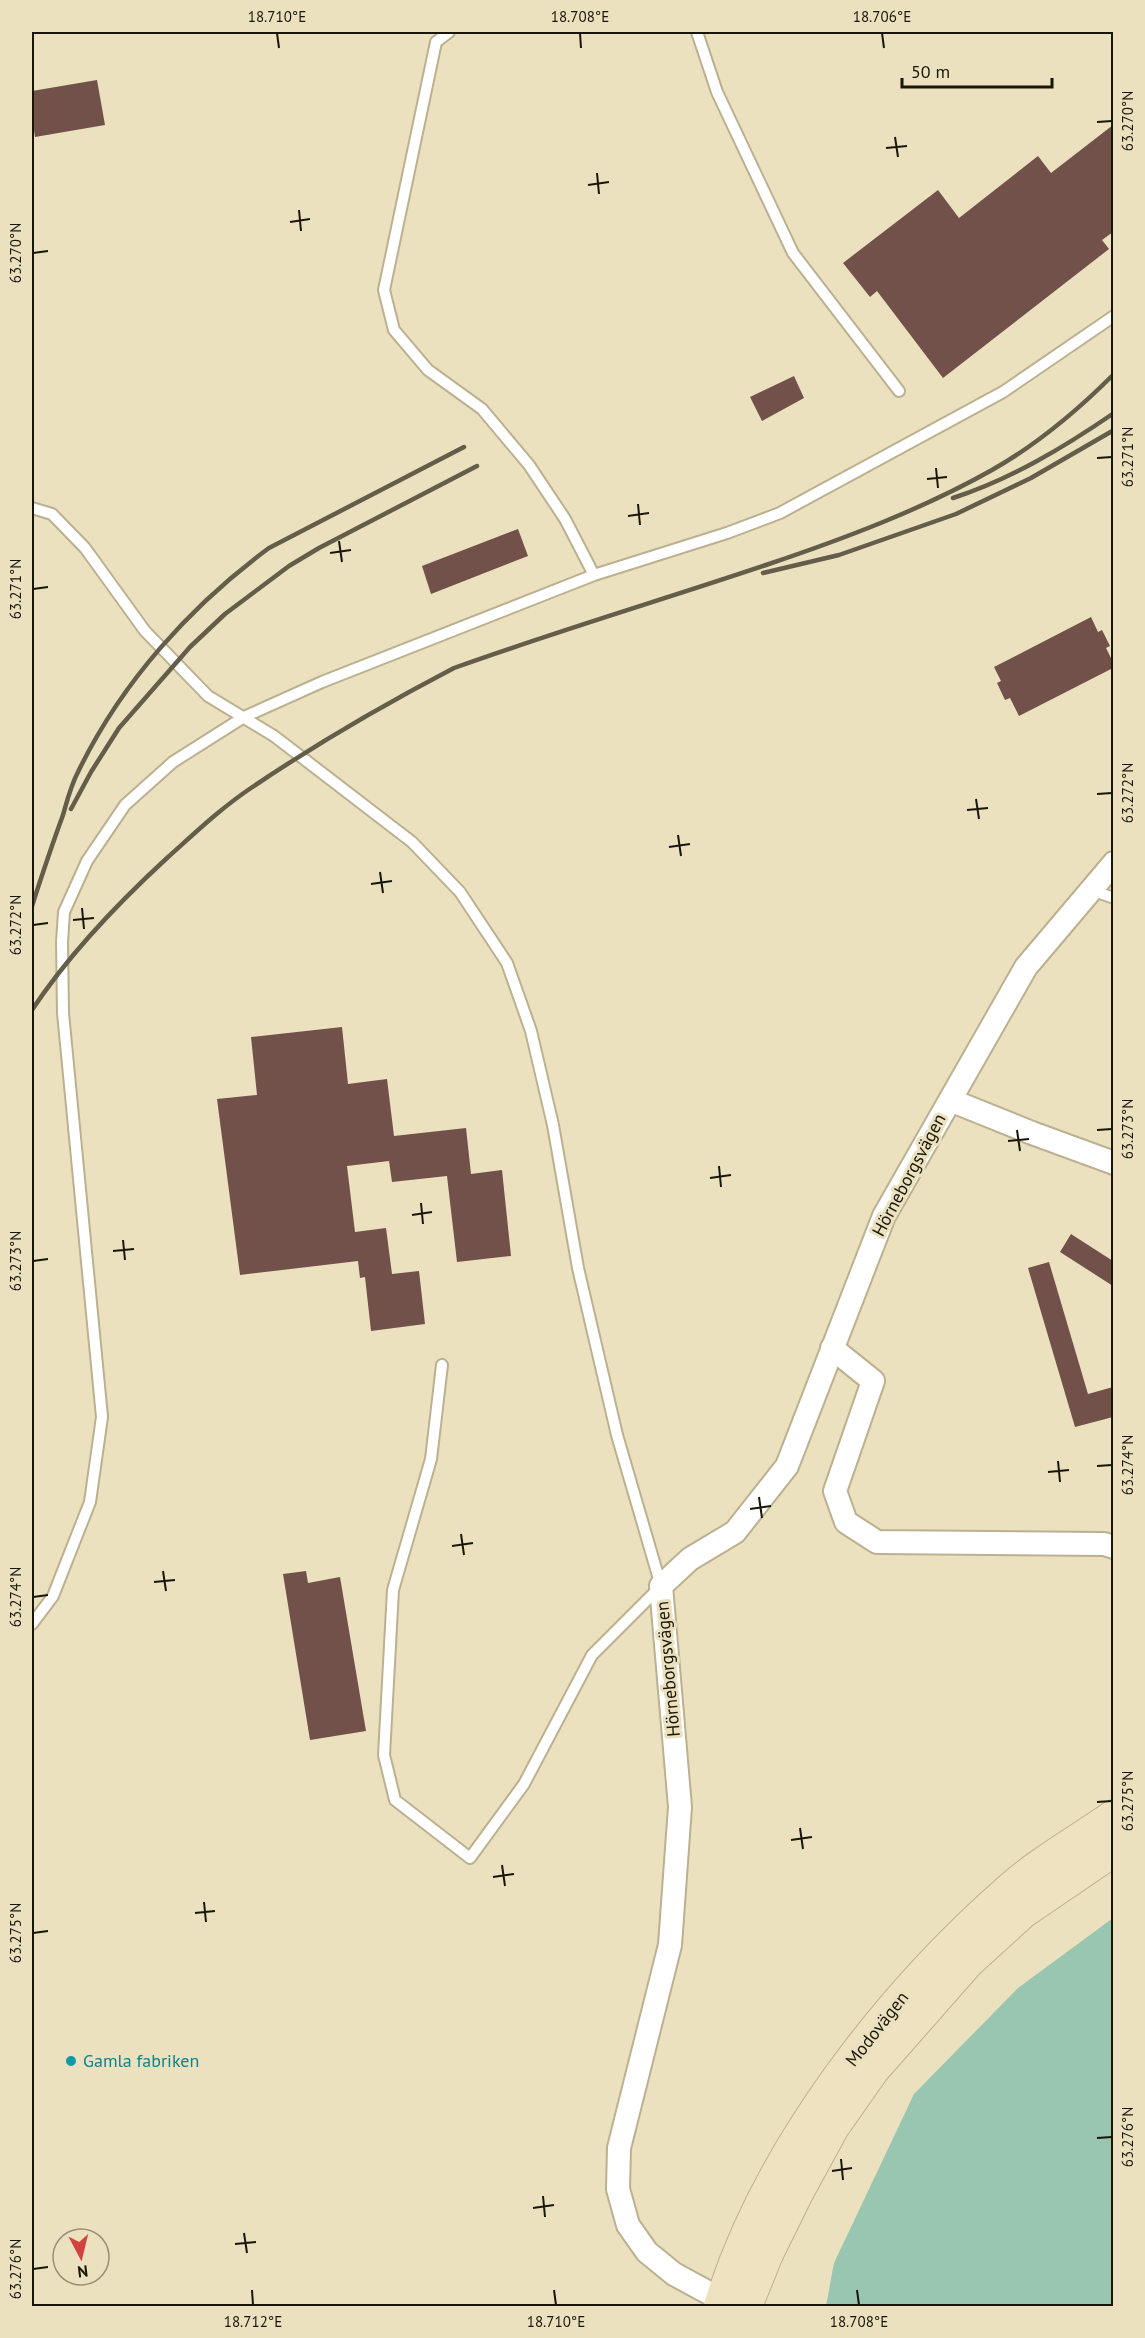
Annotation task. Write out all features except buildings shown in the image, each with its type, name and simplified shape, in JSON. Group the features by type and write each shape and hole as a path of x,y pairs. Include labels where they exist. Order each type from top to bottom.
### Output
{"main road":[{"name":"Modovägen","path":"730,2305 744,2242 774,2180 811,2117 902,1996 1011,1888 1113,1815"},
{"name":"Modovägen","path":"730,2305 767,2254 833,2127 873,2070 968,1962 1023,1912 1113,1850"}],"street":[{"name":"Hörneborgsvägen","path":"730,2305 674,2274 647,2252 628,2225 618,2188 619,2148 670,1945 680,1807 661,1586 690,1559 735,1532 787,1466 884,1216 1026,967 1113,863"},
{"path":"950,1100 1113,1163"},
{"path":"832,1348 873,1381 835,1491 846,1521 877,1542 1104,1544 1113,1547"}],"lane":[{"path":"449,32 436,42 384,290 394,330 428,370 482,409 529,465 565,519 594,575"},
{"path":"697,32 717,92 794,253 899,391"},
{"path":"32,1624 54,1596 90,1502 102,1417 63,1013 64,912 87,861 125,805 172,762 244,717 322,682 594,575 727,533 780,513 1003,392 1113,316"},
{"path":"32,508 52,514 85,548 146,631 208,696 283,743 412,842 460,892 507,963 531,1031 553,1125 578,1268 617,1435 661,1586 592,1655 524,1784 470,1858 395,1800 384,1755 393,1590 432,1459 442,1365"},
{"path":"1091,890 1113,898"}],"green space":[{"path":"1113,1918 1113,2306 826,2306 834,2263 914,2094 1018,1988"}],"railway":[{"path":"32,1010 46,989 95,930 148,875 229,804 351,725 454,668 795,555 881,523 938,498 992,470 1041,438 1086,401 1114,374"},
{"path":"953,498 995,482 1036,462 1114,413"},
{"path":"763,573 839,555 956,514 1031,478 1114,430"},
{"path":"32,906 73,782 95,739 136,677 185,621 212,595 269,548 464,447"},
{"path":"71,809 119,728 190,647 225,614 289,566 319,548 477,466"}],"place":[{"name":"Gamla fabriken","path":"71,2061"}]}
